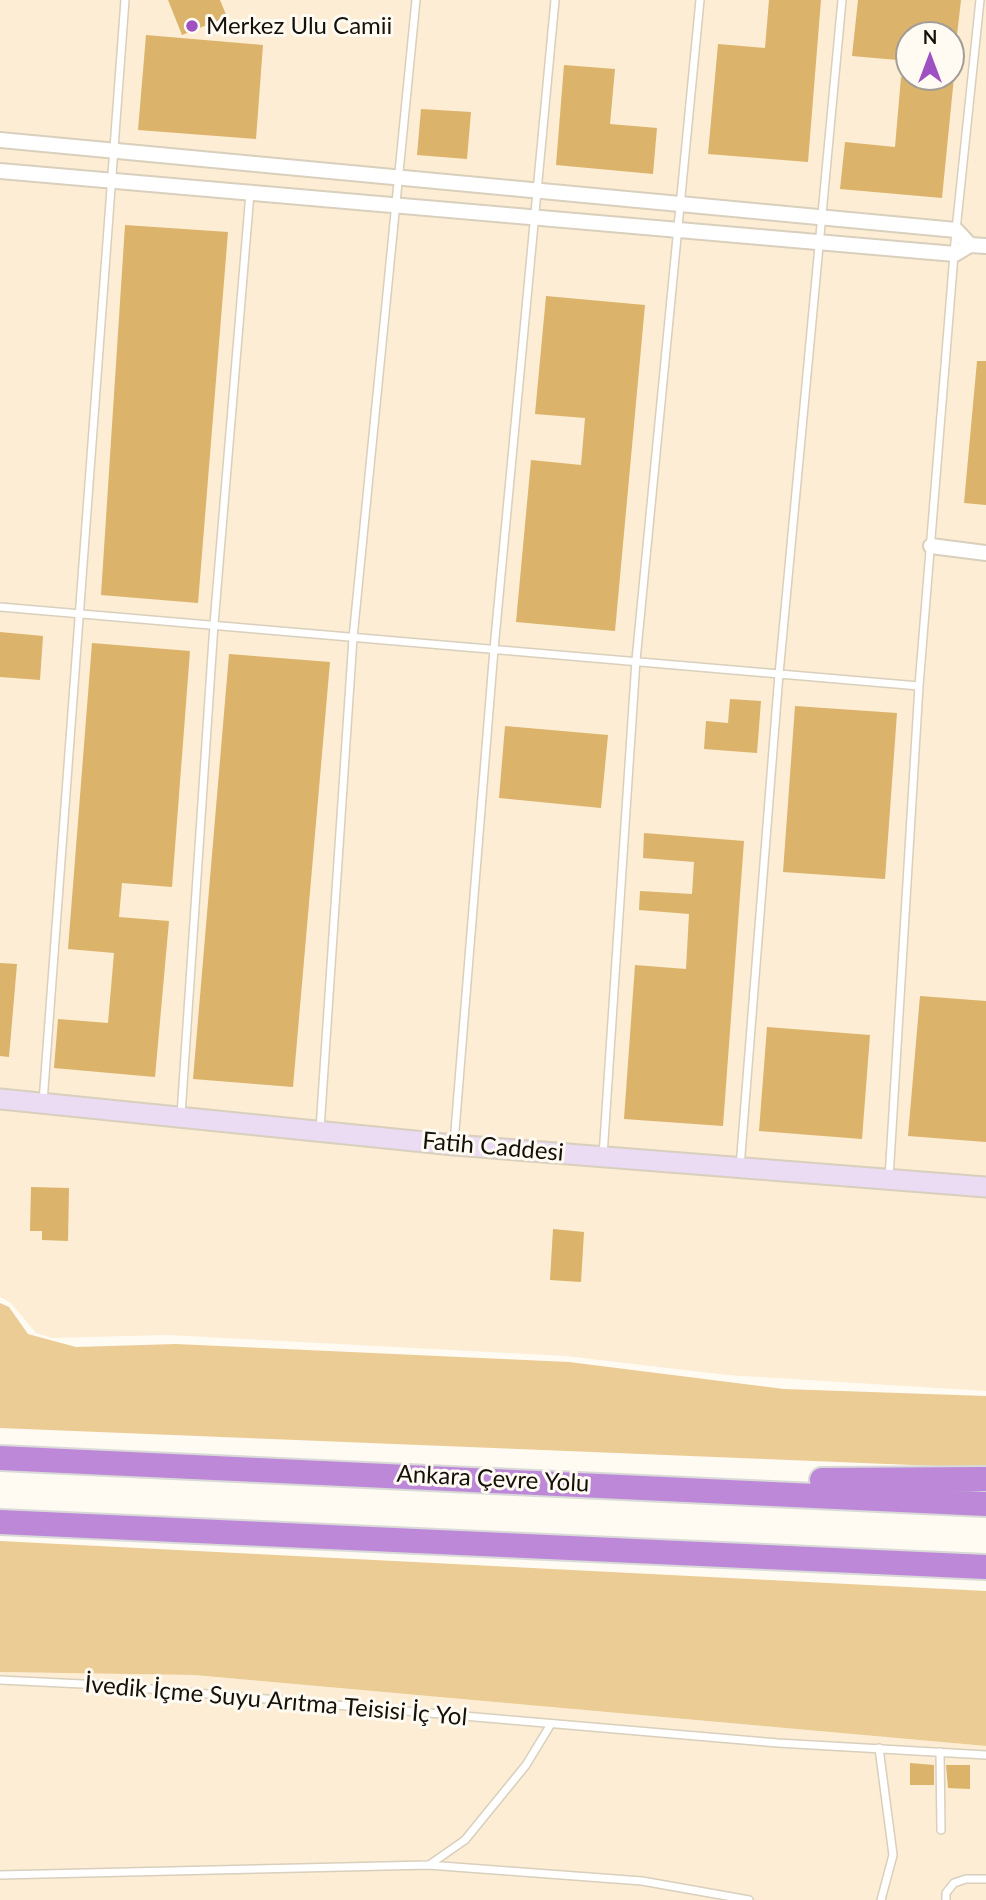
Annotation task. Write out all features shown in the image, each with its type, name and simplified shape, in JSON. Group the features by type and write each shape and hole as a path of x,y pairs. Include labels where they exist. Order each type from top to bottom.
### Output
{"highway":[{"name":"Ankara Çevre Yolu","path":"0,1458 548,1481 986,1504"},
{"path":"548,1481 986,1479"},
{"path":"0,1522 986,1567"},
{"path":"673,1551 986,1581"}],"street":[{"path":"0,140 956,230 970,245"},
{"path":"0,171 955,254 970,245 986,246"},
{"path":"931,546 986,552"},
{"name":"Fatih Caddesi","path":"0,1099 454,1145 986,1187"}],"lane":[{"path":"43,1102 125,0"},
{"path":"320,1131 353,638 416,0"},
{"path":"454,1145 494,649 555,0"},
{"path":"603,1156 636,660 678,204 701,0"},
{"path":"740,1168 779,674 842,0"},
{"path":"889,1178 919,686 956,230 980,0"},
{"path":"181,1116 214,624 250,192"},
{"path":"0,607 919,686"},
{"name":"İvedik İçme Suyu Arıtma Teisisi İç Yol","path":"0,1681 103,1685 551,1724 986,1755"},
{"path":"428,1865 465,1840 526,1765 551,1724"},
{"path":"879,1748 893,1855 881,1900"},
{"path":"940,1752 941,1830"},
{"path":"0,1875 428,1865 642,1881 749,1900"},
{"path":"946,1900 946,1893 954,1883 966,1879 986,1879"}],"shaded area":[{"path":"0,0 986,0 986,1391 727,1375 566,1356 168,1335 52,1338 36,1333 11,1303 0,1297"},
{"path":"0,1303 9,1307 28,1334 76,1347 176,1344 569,1362 784,1389 986,1396 986,1468 0,1428"},
{"path":"0,1541 986,1591 986,1746 194,1675 0,1672"},
{"path":"0,1672 194,1675 986,1746 986,1900 0,1900"}],"building":[{"name":"Merkez Ulu Camii","path":"168,0 220,0 227,17 182,35"},
{"path":"769,0 821,0 808,162 708,154 718,44 765,48"},
{"path":"858,0 961,0 959,21 895,21 895,60 852,56"},
{"path":"146,35 263,45 256,139 138,130"},
{"path":"564,65 615,69 610,124 657,128 653,174 556,165"},
{"path":"900,91 953,91 942,198 840,189 845,142 895,147"},
{"path":"421,109 471,112 467,159 417,155"},
{"path":"125,225 228,232 198,603 101,595"},
{"path":"546,296 645,305 615,631 516,622 531,460 581,465 585,418 535,414"},
{"path":"977,361 986,361 986,505 964,503"},
{"path":"0,632 43,636 40,680 0,677"},
{"path":"92,643 190,651 172,887 122,883 119,917 169,921 155,1077 54,1068 58,1019 108,1023 114,953 68,949"},
{"path":"229,654 330,662 293,1087 193,1079"},
{"path":"730,699 761,701 757,753 704,749 706,721 728,723"},
{"path":"795,706 897,713 885,879 783,872"},
{"path":"505,726 608,735 601,808 499,798"},
{"path":"644,833 744,841 723,1126 624,1119 635,965 686,969 689,914 639,910 640,891 692,894 694,862 643,858"},
{"path":"0,963 17,964 9,1057 0,1056"},
{"path":"920,996 986,1001 986,1142 908,1136"},
{"path":"767,1027 870,1035 862,1139 759,1131"},
{"path":"31,1187 69,1188 68,1241 42,1240 42,1231 30,1231"},
{"path":"553,1229 584,1232 581,1282 550,1280"},
{"path":"910,1763 934,1765 934,1785 910,1785"},
{"path":"946,1765 970,1765 970,1789 948,1788"}],"place":[{"name":"Merkez Ulu Camii","path":"192,26"}]}
